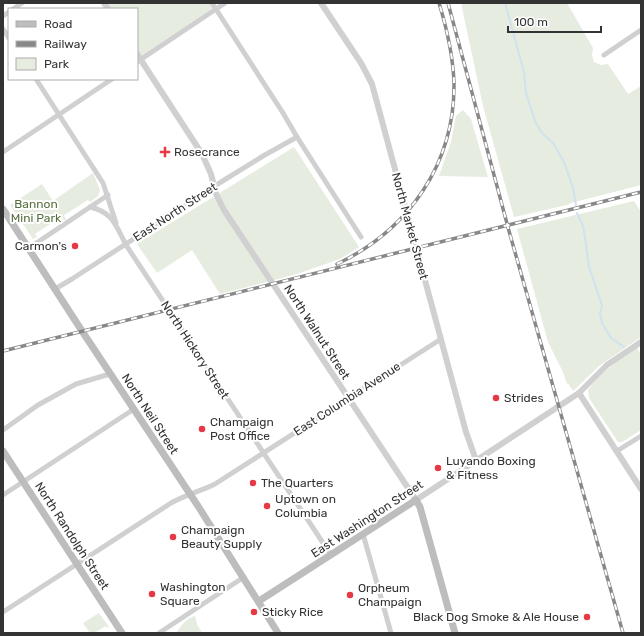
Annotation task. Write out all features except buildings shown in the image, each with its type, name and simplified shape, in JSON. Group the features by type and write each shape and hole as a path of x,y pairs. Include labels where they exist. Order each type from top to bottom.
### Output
{"main road":[{"name":"North Neil Street","path":"3,209 244,577 259,601 261,608 278,633"},
{"name":"North Randolph Street","path":"3,451 122,633"},
{"name":"East Washington Street","path":"259,601 416,500"},
{"name":"North Walnut Street","path":"416,500 420,507 455,633"}],"street":[{"path":"212,3 284,113 297,137 361,237"},
{"path":"138,58 225,3"},
{"name":"North Market Street","path":"321,3 361,63 372,84 466,432 476,460"},
{"path":"604,55 641,30"},
{"name":"North Walnut Street","path":"138,58 202,154 224,210 416,500"},
{"name":"North Hickory Street","path":"37,80 95,169 108,195 116,224 126,244 331,555"},
{"path":"3,152 110,80"},
{"name":"East North Street","path":"55,289 263,156 297,137"},
{"path":"29,248 108,195"},
{"name":"North Hickory Street","path":"90,207 102,211 116,224"},
{"name":"East Columbia Avenue","path":"3,612 170,503 184,495 215,484 441,339"},
{"name":"East Washington Street","path":"416,500 579,393 607,365 641,342"},
{"path":"3,430 38,405 76,384 110,374"},
{"path":"579,393 641,489"},
{"path":"3,495 134,409"},
{"path":"617,451 641,436"},
{"path":"363,534 391,633"},
{"path":"159,633 244,577"}],"green space":[{"path":"106,3 210,3 213,8 141,57 138,52 138,8 109,8"},
{"path":"461,3 567,3 593,48 592,55 594,62 601,65 608,64 628,94 641,86 641,185 567,205 514,217 483,106"},
{"path":"463,110 471,119 488,177 439,176 451,142 456,116"},
{"path":"294,147 359,247 340,259 297,274 220,294 192,250 157,273 137,244"},
{"name":"Bannon Mini Park","path":"93,173 100,190 98,196 90,202 88,200 64,215 66,220 61,217 35,234 37,237 33,239 10,205 42,184 53,201"},
{"path":"634,201 641,212 641,337 599,366 573,391 568,383 567,384 563,372 548,342 517,229"},
{"path":"637,348 641,354 641,430 622,442 618,442 589,398 588,390 605,372"},
{"path":"99,613 109,627 107,628 106,626 94,633 90,633 83,623"},
{"path":"195,616 202,633 176,633 186,620"}],"waterway":[{"path":"505,3 524,72 526,93 535,121 542,133 553,143 564,162 573,188 576,205"},
{"path":"577,213 583,226 589,267 602,305 600,314 602,323 611,338 624,347"}],"railway":[{"path":"337,264 363,250 386,233 406,213 423,191 436,166 446,140 452,112 454,83 449,43 439,3"},
{"path":"448,3 509,231 623,633"},
{"path":"3,351 641,192"}],"place":[{"name":"Rosecrance","path":"165,152"},
{"name":"Carmon's","path":"75,246"},
{"name":"Strides","path":"496,398"},
{"name":"Champaign Post Office","path":"202,429"},
{"name":"Luyando Boxing & Fitness","path":"438,468"},
{"name":"The Quarters","path":"253,483"},
{"name":"Uptown on Columbia","path":"267,506"},
{"name":"Champaign Beauty Supply","path":"173,537"},
{"name":"Washington Square","path":"152,594"},
{"name":"Orpheum Champaign","path":"350,595"},
{"name":"Sticky Rice","path":"254,612"},
{"name":"Black Dog Smoke & Ale House","path":"587,617"}]}
